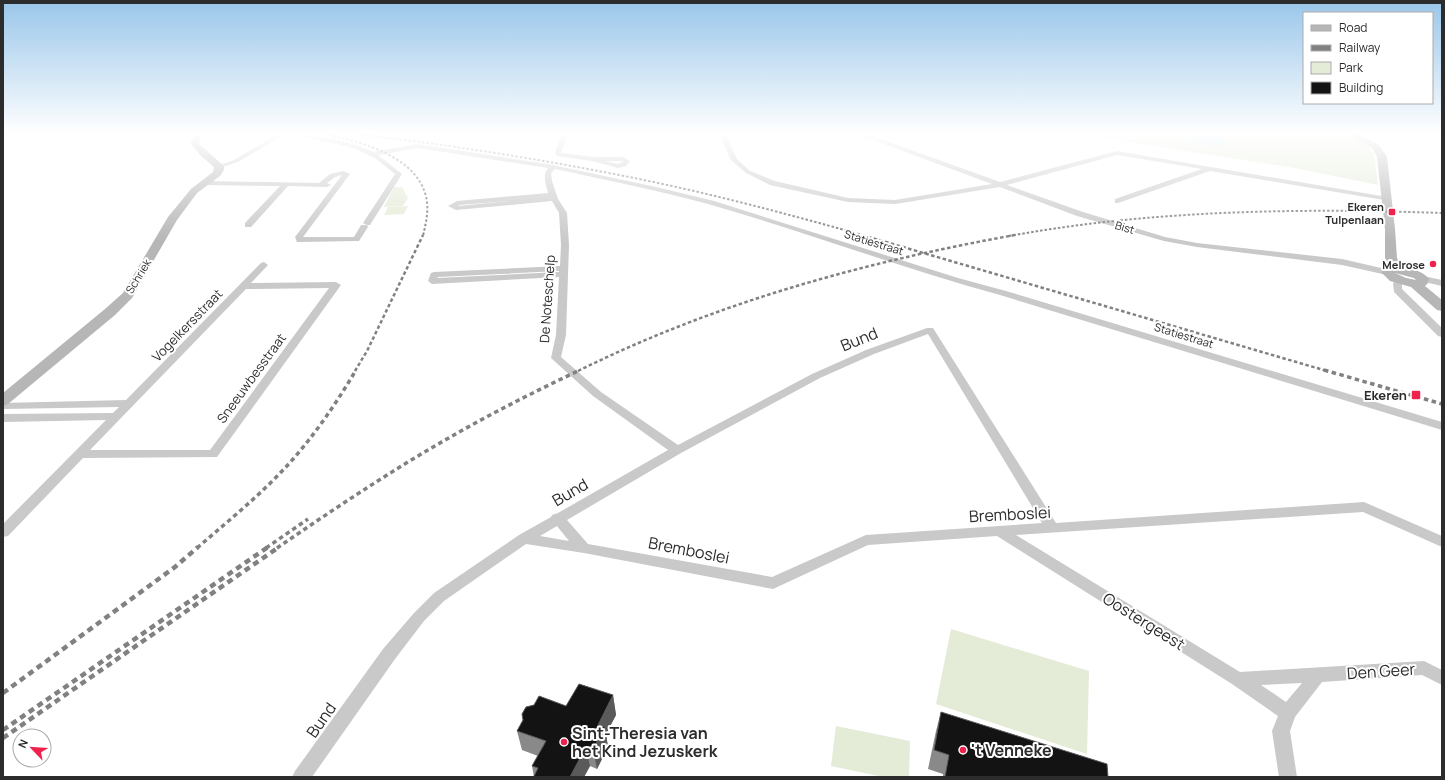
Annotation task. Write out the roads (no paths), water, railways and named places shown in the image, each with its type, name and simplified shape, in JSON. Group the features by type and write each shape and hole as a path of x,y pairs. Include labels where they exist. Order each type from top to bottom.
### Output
{"street":[{"name":"Schriek","path":"3,401 110,312 128,295 172,219 188,198 204,183 217,174 220,169"},
{"path":"320,185 332,175 340,173 347,174 300,237 300,240 356,240 399,174 393,169"},
{"name":"De Noteschelp","path":"552,169 548,173 548,181 554,197 563,213 564,271 562,335 556,358 597,394 676,450"},
{"name":"Statiestraat","path":"559,169 692,198 955,280 1003,293 1442,426"},
{"path":"745,169 773,183 848,200 895,202 999,185 1057,169"},
{"name":"Bist","path":"957,169 1080,214 1164,239 1197,245 1342,262 1395,274"},
{"path":"1118,201 1209,169"},
{"path":"1212,169 1387,199"},
{"path":"1383,169 1391,258 1397,283 1397,290 1442,334"},
{"path":"204,183 338,185"},
{"path":"248,225 286,184"},
{"path":"554,197 456,208 452,206 457,203 554,197"},
{"name":"Vogelkersstraat","path":"3,532 264,265"},
{"path":"564,271 432,281 434,275 564,271"},
{"path":"1395,274 1419,281 1442,283"},
{"path":"1419,281 1442,307"},
{"name":"Sneeuwbesstraat","path":"80,454 213,454 336,285 244,286"},
{"name":"Bund","path":"301,777 389,654 419,617 439,597 557,518 676,450 816,376 870,352 930,330 1052,528"},
{"path":"3,406 130,403"},
{"path":"3,418 117,416"},
{"name":"Bremboslei","path":"524,539 584,548 773,584 866,540 1364,507 1442,542"},
{"path":"557,518 584,548"},
{"name":"Oostergeest","path":"999,531 1238,679 1288,713"},
{"name":"Den Geer","path":"1238,679 1424,668 1442,678"},
{"path":"1288,777 1281,731 1288,713 1318,675"}],"railway":[{"path":"409,169 418,180 425,193 427,215 423,236"},
{"path":"590,169 681,188 866,236"},
{"path":"1015,235 1063,227 1117,221 1225,213 1279,211 1388,211 1442,213"},
{"path":"355,371 367,351 423,235"},
{"path":"862,235 924,253"},
{"path":"924,253 1015,235"},
{"path":"1009,236 1015,235"},
{"path":"578,371 630,347 737,305 846,272 924,253"},
{"path":"924,253 1327,371"},
{"path":"197,548 275,479 295,457 323,421 356,370"},
{"path":"277,548 368,487 437,444 505,407 580,370"},
{"path":"1324,370 1442,404"},
{"path":"266,548 308,519"},
{"path":"3,693 175,567 198,547"},
{"path":"3,730 268,547"},
{"path":"3,738 279,547"}],"place":[{"name":"Ekeren Tulpenlaan","path":"1392,212"},
{"name":"Melrose","path":"1433,264"},
{"name":"Ekeren","path":"1416,395"},
{"name":"Sint-Theresia van het Kind Jezuskerk","path":"564,742"},
{"name":"'t Venneke","path":"963,750"}]}
